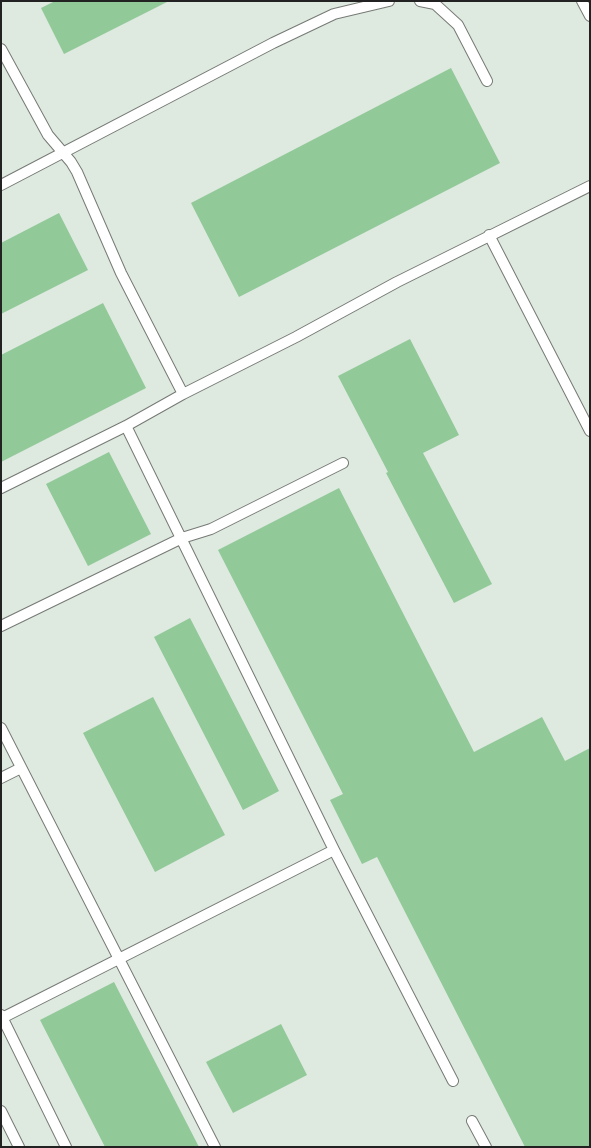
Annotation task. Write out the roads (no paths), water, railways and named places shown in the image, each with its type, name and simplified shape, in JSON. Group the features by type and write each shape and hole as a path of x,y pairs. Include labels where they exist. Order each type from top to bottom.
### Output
{"lane":[{"path":"1,184 273,43 334,14 389,1"},
{"path":"420,1 435,4 458,25 487,81"},
{"path":"582,1 590,16"},
{"path":"1,49 48,136 77,172 120,273 183,394"},
{"path":"1,488 126,426 183,394 296,337 397,282 590,186"},
{"path":"490,235 590,431"},
{"path":"126,426 334,850 453,1081"},
{"path":"1,626 182,538 211,529 343,463"},
{"path":"1,728 215,1147"},
{"path":"1,778 21,768"},
{"path":"66,1147 2,1016 334,850"},
{"path":"1,1111 19,1147"},
{"path":"472,1121 486,1147"}]}
